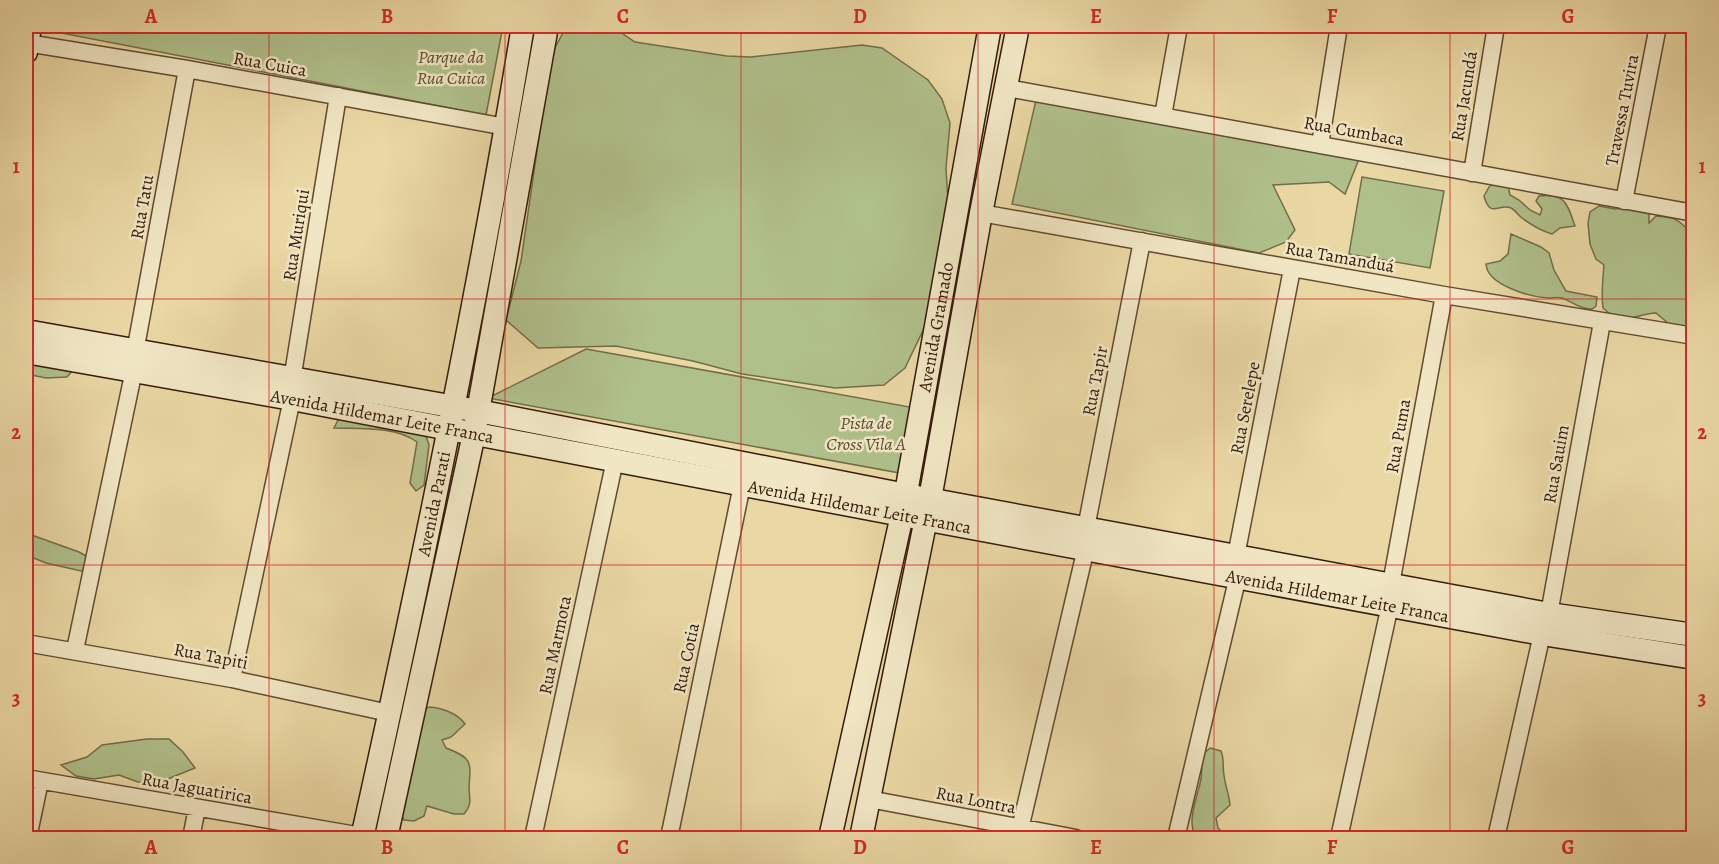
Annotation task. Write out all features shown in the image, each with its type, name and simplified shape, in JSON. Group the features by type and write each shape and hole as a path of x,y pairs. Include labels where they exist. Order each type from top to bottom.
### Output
{"street":[{"name":"Avenida Parati","path":"362,837 451,419 523,26"},
{"name":"Avenida Parati","path":"386,838 474,434 547,26"},
{"name":"Avenida Gramado","path":"830,838 904,505 990,26"},
{"name":"Avenida Gramado","path":"861,838 927,509 1018,26"},
{"path":"1163,116 1179,26"},
{"path":"1320,145 1339,26"},
{"name":"Rua Jacundá","path":"1472,173 1496,26"},
{"name":"Travessa Tuvira","path":"1624,201 1658,26"},
{"name":"Rua Cuica","path":"28,40 506,127"},
{"name":"Rua Tatu","path":"75,650 134,361 188,69"},
{"name":"Rua Cumbaca","path":"1007,88 1694,213"},
{"name":"Rua Muriqui","path":"231,679 292,389 339,96"},
{"name":"Rua Tamanduá","path":"981,213 1292,269 1694,336"},
{"name":"Rua Tapir","path":"1020,829 1086,538 1142,241"},
{"name":"Rua Serelepe","path":"1176,838 1237,566 1292,269"},
{"name":"Rua Puma","path":"1339,838 1391,594 1444,295"},
{"name":"Rua Sauim","path":"1496,838 1545,624 1602,322"},
{"name":"Avenida Hildemar Leite Franca","path":"26,331 134,361"},
{"name":"Avenida Hildemar Leite Franca","path":"26,352 134,361 292,389 451,419 474,434 742,484 904,505 1086,538 1545,624 1694,657"},
{"name":"Avenida Hildemar Leite Franca","path":"451,419 478,411 904,505"},
{"name":"Rua Marmota","path":"533,838 615,460"},
{"name":"Rua Cotia","path":"669,838 742,484"},
{"name":"Avenida Hildemar Leite Franca","path":"1545,624 1694,635"},
{"name":"Rua Tapiti","path":"26,643 231,679 389,713"},
{"path":"28,838 32,780"},
{"name":"Rua Jaguatirica","path":"32,780 362,837"},
{"name":"Rua Lontra","path":"869,799 1076,838"},
{"path":"191,838 197,808"}],"lane":[{"path":"688,26 707,29 720,26"},
{"path":"788,26 801,26"}],"green space":[{"name":"Parque da Rua Cuica","path":"58,26 503,26 486,115 56,32"},
{"path":"574,26 604,26 614,28 635,42 727,56 751,57 862,45 882,48 928,80 942,99 950,123 946,168 949,217 928,320 905,368 884,385 835,388 742,374 693,361 616,346 538,348 506,320 521,261 551,55 563,33"},
{"path":"1036,100 1359,159 1345,194 1329,182 1273,185 1295,230 1286,242 1259,253 1012,204"},
{"path":"1362,177 1444,191 1430,268 1349,254"},
{"path":"1493,184 1508,186 1510,195 1540,215 1542,209 1536,201 1539,196 1560,198 1567,206 1575,226 1560,228 1552,234 1529,223 1511,208 1492,209 1486,203 1484,196"},
{"path":"1599,206 1615,209 1627,208 1649,214 1649,223 1656,216 1672,218 1685,227 1693,226 1693,331 1669,324 1656,313 1623,319 1610,314 1603,308 1604,265 1596,259 1590,244 1588,223 1590,212"},
{"path":"1511,234 1549,253 1554,270 1566,291 1597,297 1596,306 1587,309 1562,298 1531,295 1501,284 1488,271 1486,264 1500,261 1508,254"},
{"name":"Pista de Cross Vila A","path":"586,349 910,407 900,473 488,398"},
{"path":"26,359 73,370 67,377 46,378 26,374"},
{"path":"339,418 426,436 429,445 424,485 416,491 410,483 417,442 388,431 334,428"},
{"path":"26,533 79,552 88,557 88,565 81,571 46,563 26,555"},
{"path":"429,707 449,712 465,724 451,737 442,740 446,748 461,755 468,762 470,804 464,814 454,814 427,806 424,816 414,821 404,820 399,810 419,712"},
{"path":"147,739 169,739 195,768 158,783 138,782 119,775 94,779 76,776 61,765 87,757 102,745"},
{"path":"1210,748 1221,751 1223,758 1223,772 1230,805 1216,818 1218,828 1225,835 1224,838 1197,838 1192,825 1193,809 1201,779 1202,755"}]}
